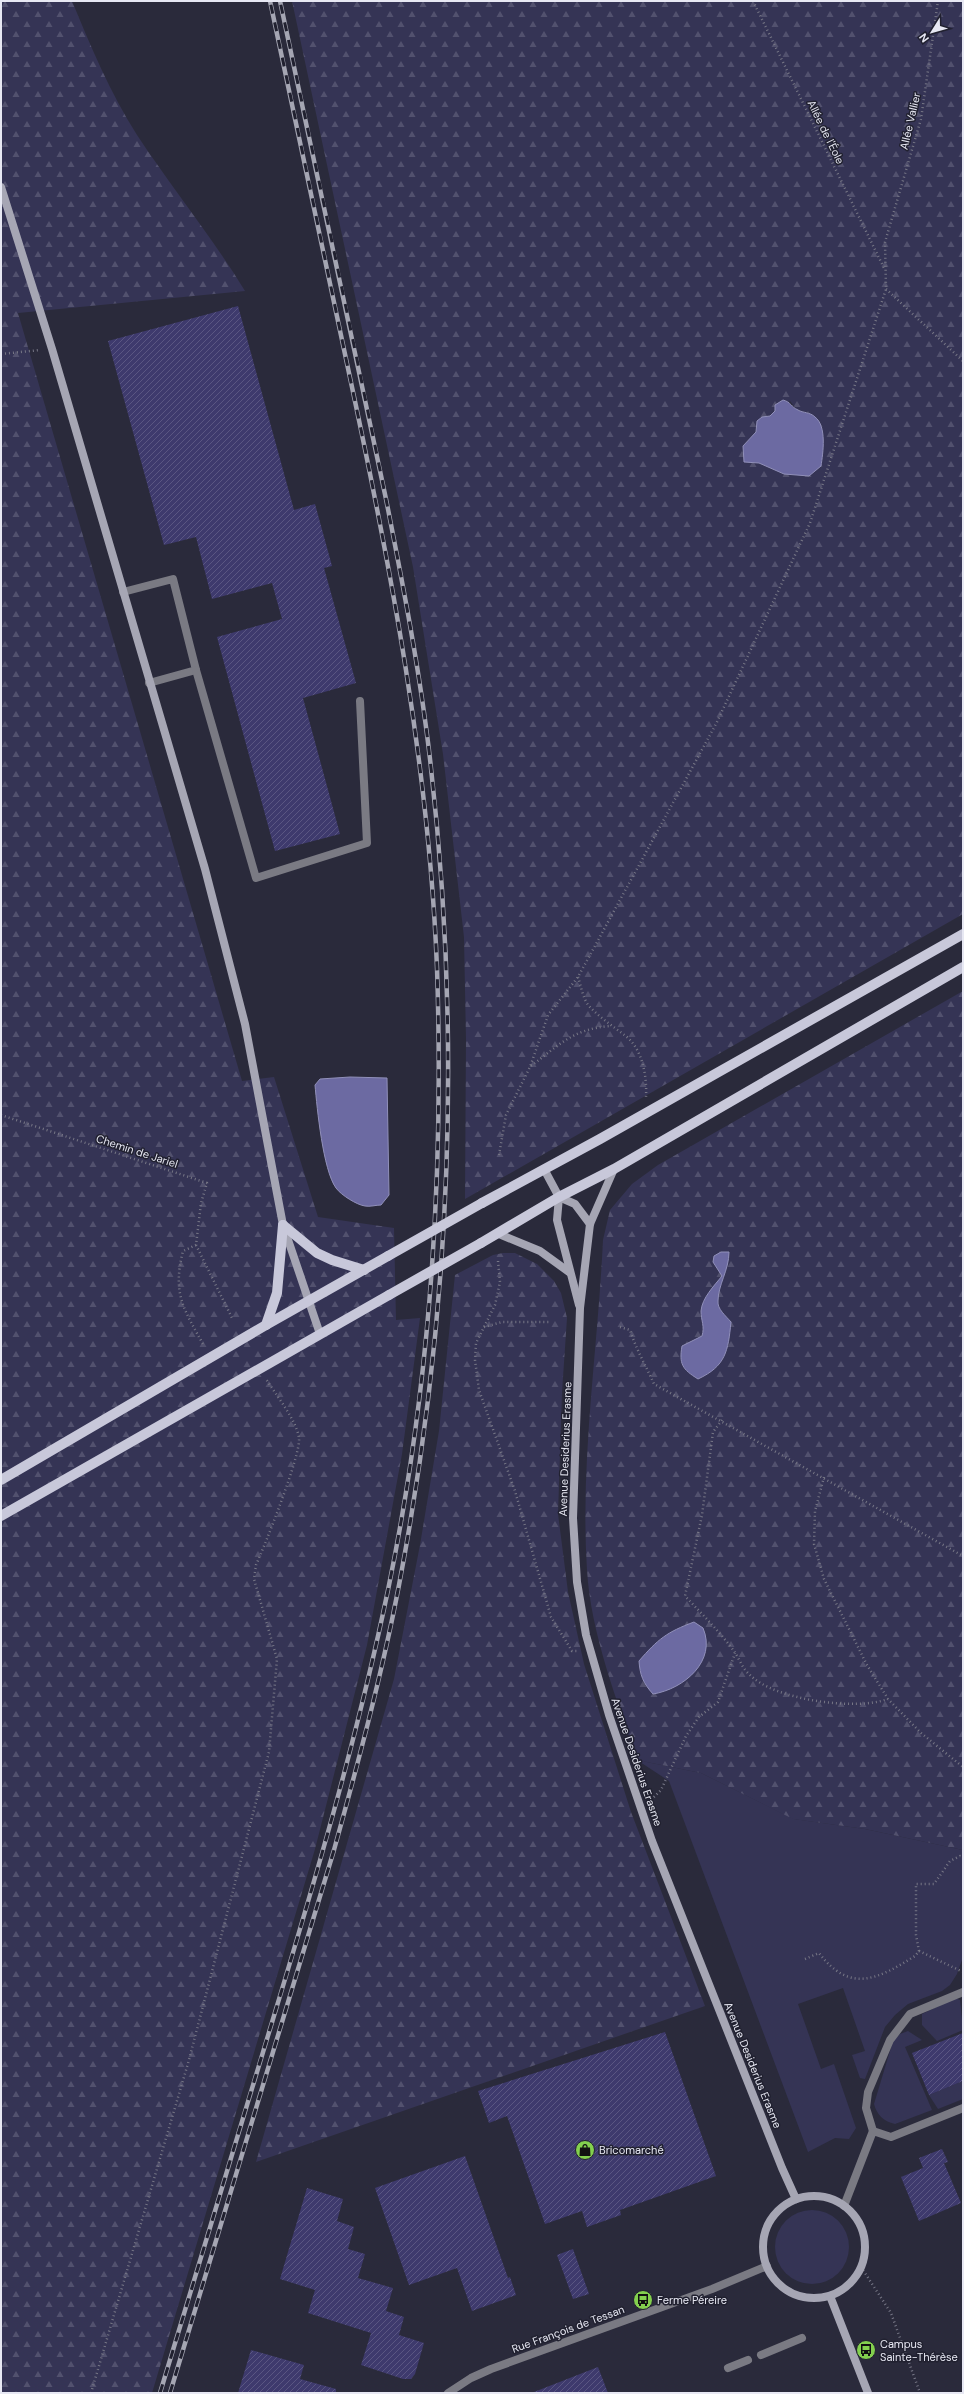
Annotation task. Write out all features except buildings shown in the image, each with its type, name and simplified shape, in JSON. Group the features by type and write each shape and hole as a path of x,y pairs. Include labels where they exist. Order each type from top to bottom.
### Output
{"main road":[{"path":"1,187 52,349 229,960 261,1103 283,1225 320,1334"},
{"path":"1,1480 266,1325 963,934"},
{"path":"1,1516 499,1234 559,1197 614,1169 963,967"},
{"path":"544,1169 559,1197 556,1220 580,1308"},
{"path":"580,1308 590,1224 614,1169"},
{"path":"559,1197 575,1204 590,1224"},
{"path":"283,1225 317,1253 332,1260 364,1270"},
{"path":"266,1325 277,1293 283,1225"},
{"path":"499,1234 540,1251 569,1272"},
{"name":"Avenue Desiderius Erasme","path":"580,1308 574,1518 577,1582 586,1636 609,1715 642,1810 776,2153 796,2199"},
{"path":"813,2196 829,2199 844,2206 856,2218 863,2234 865,2250 861,2267 853,2279 843,2289 830,2296 814,2298 792,2293 774,2279 767,2266 763,2250 764,2234 771,2219 782,2207 796,2199 813,2196"},
{"path":"830,2296 868,2393"}],"street":[{"path":"123,592 173,579 196,670 256,878 367,843 360,701"},
{"path":"149,682 196,670"},
{"path":"844,2206 873,2131 866,2108 868,2092 890,2040 910,2014 963,1992"},
{"path":"873,2131 891,2137 963,2108"},
{"name":"Rue François de Tessan","path":"448,2393 491,2369 712,2289 767,2266"},
{"path":"761,2355 802,2338"},
{"path":"728,2368 748,2360"}],"path":[{"name":"Allée de l'Éole","path":"753,1 885,271"},
{"name":"Allée Vallier","path":"886,289 885,242 921,119 938,1"},
{"path":"499,1155 506,1115 530,1067 548,1015 578,977 716,724 810,523 886,289 963,361"},
{"path":"1,354 52,349"},
{"path":"578,977 588,1004 610,1026 628,1038 641,1061 647,1077 646,1113"},
{"path":"530,1067 570,1036 590,1027 610,1026"},
{"name":"Chemin de Jariel","path":"1,1115 207,1183 201,1203 196,1245"},
{"path":"210,1358 181,1302 177,1273 183,1251 196,1245 233,1320"},
{"path":"498,1261 500,1282 494,1309 483,1328 475,1350 479,1390 514,1492 551,1617 572,1651 591,1653"},
{"path":"483,1328 502,1322 549,1322"},
{"path":"620,1327 630,1330 635,1346 641,1353 654,1384 722,1420 963,1556"},
{"path":"91,2393 189,2060 268,1752 277,1659 254,1579 256,1566 294,1462 299,1439 296,1428 266,1379"},
{"path":"722,1420 713,1432 702,1514 685,1596 735,1652 748,1674 772,1690 794,1697 837,1702 876,1704 888,1699"},
{"path":"824,1477 815,1511 814,1544 824,1579 867,1665 888,1699 921,1733 963,1767"},
{"path":"642,1810 661,1790 686,1736 699,1717 718,1702 735,1652"},
{"path":"805,1958 819,1953 834,1971 848,1978 857,1977 867,1980 880,1976 916,1956 919,1951 916,1935 916,1884 934,1884 950,1861 960,1856 963,1858"},
{"path":"919,1951 963,1972"},
{"path":"861,2267 891,2313 920,2393"}],"green space":[{"path":"1,1 72,1 102,70 127,119 150,155 219,251 245,291 18,313 242,1081 274,1077 318,1217 394,1228 396,1320 420,1318 402,1454 367,1645 315,1849 152,2393 1,2393"},
{"path":"292,1 963,1 963,914 465,1199 466,1039 464,937 443,754 413,567","holes":["790,401 797,410 809,413 784,474 759,463 750,463 743,446 756,432 762,417 770,416"]},
{"path":"963,991 963,1850 865,1829 793,1819 701,1773 637,1760 613,1690 599,1643 589,1594 585,1529 590,1405 601,1281 603,1240 610,1210 632,1184 658,1165"},
{"path":"515,1253 537,1264 554,1281 561,1293 567,1318 562,1392 558,1514 568,1592 584,1664 631,1812 705,2006 256,2162 394,1679 420,1545 439,1431 455,1275 493,1255"},
{"path":"637,1760 701,1773 794,1819 865,1829 963,1850 963,1957 957,1974 950,1985 942,1991 908,2004 895,2015 885,2027 865,2079 860,2078 852,2055 865,2051 843,1988 798,2004 821,2069 834,2064 856,2128 849,2139 835,2138 808,2152 669,1781"},
{"path":"955,1998 960,2000 963,2030 937,2041 922,2025 922,2014"},
{"path":"908,2031 922,2040 905,2047 932,2110 895,2124 881,2117 874,2104 893,2041 900,2034"},
{"path":"963,2081 963,2099 938,2109 929,2095"},
{"path":"812,2210 833,2216 843,2226 849,2247 843,2268 833,2278 812,2284 791,2278 781,2268 775,2247 781,2226 791,2216"}],"shaded area":[{"path":"783,400 802,412 813,415 819,421 823,433 823,454 821,466 809,476 784,474 759,463 744,462 743,446 756,432 757,421 762,417 770,416 775,411 775,405"},
{"path":"350,1077 387,1078 389,1195 381,1205 362,1205 345,1197 338,1191 331,1179 324,1154 315,1085 320,1079"},
{"path":"721,1252 729,1252 729,1259 718,1295 718,1304 720,1310 731,1322 729,1341 720,1363 715,1369 698,1379 688,1372 683,1366 681,1357 682,1346 702,1336 702,1306 709,1292 722,1276 713,1262 714,1256"},
{"path":"694,1622 703,1628 706,1640 702,1662 695,1672 686,1680 665,1691 653,1694 643,1679 639,1661 664,1637 677,1629"}],"railway":[{"path":"160,2393 334,1811 376,1646 402,1513 414,1436 424,1359 436,1202 439,1046 437,968 433,893 417,743 393,594 365,447 270,1"},
{"path":"170,2393 334,1850 361,1751 385,1652 399,1585 417,1483 430,1380 440,1277 446,1173 448,1069 446,966 440,862 426,726 411,629 386,499 280,1"}],"place":[{"name":"Bricomarché","path":"585,2150"},
{"name":"Ferme Péreire","path":"643,2300"},
{"name":"Campus Sainte-Thérèse","path":"866,2350"}]}
